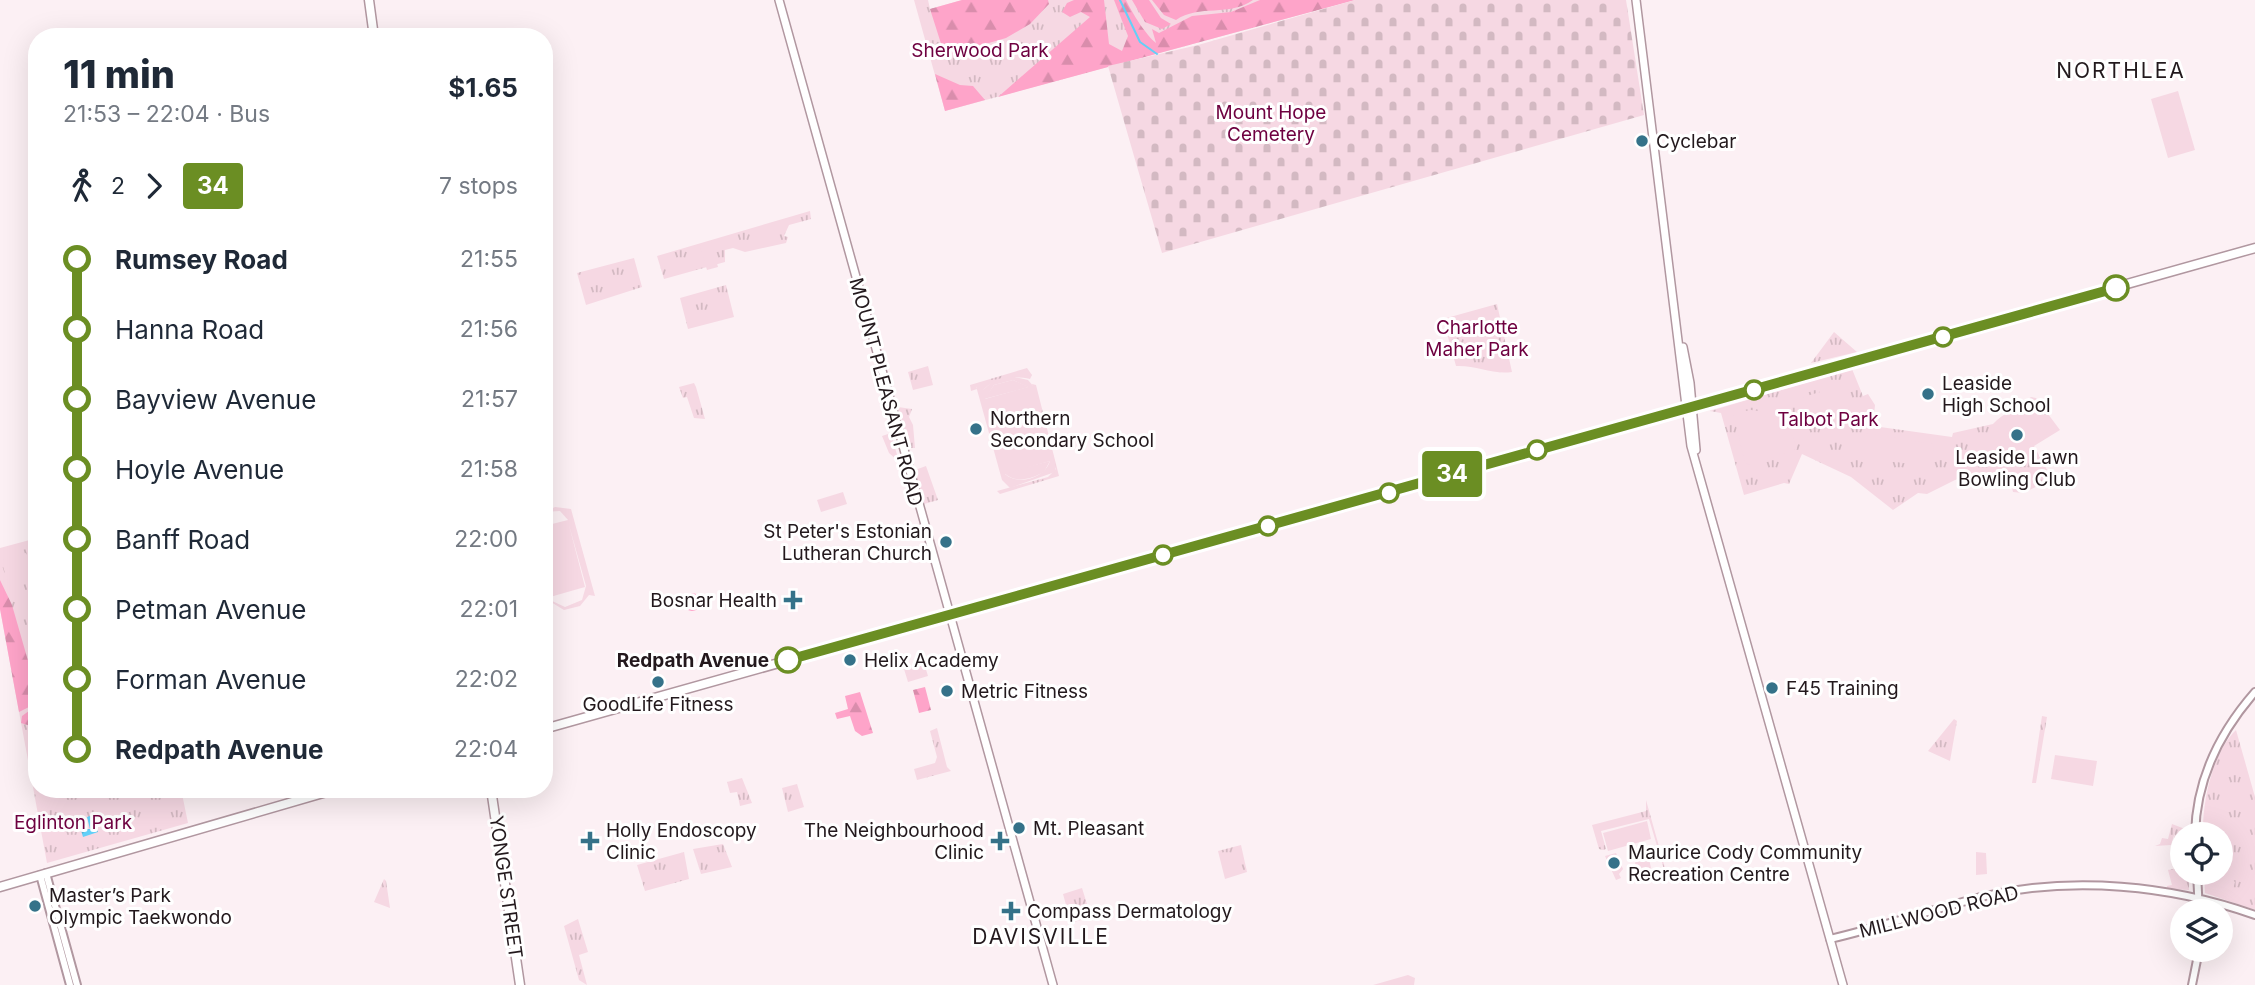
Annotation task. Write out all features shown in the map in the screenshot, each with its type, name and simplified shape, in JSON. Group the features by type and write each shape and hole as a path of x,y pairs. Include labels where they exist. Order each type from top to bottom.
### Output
{"main road":[{"path":"369,0 373,28"},
{"name":"MOUNT PLEASANT ROAD","path":"779,0 1053,985"},
{"path":"1636,0 1678,333 1690,383 1688,408 1696,460 1843,985"},
{"path":"553,726 2255,248"},
{"path":"0,887 306,798"},
{"name":"YONGE STREET","path":"492,798 520,985"}],"street":[{"path":"2196,822 2198,803 2217,747 2235,715 2255,692"},
{"path":"43,874 77,985"},
{"path":"2197,885 2198,898"},
{"name":"MILLWOOD ROAD","path":"1830,939 1988,895 2026,890 2109,887 2198,898 2255,915"},
{"path":"48,891 70,985"},
{"path":"2192,985 2197,962"}],"green space":[{"name":"Sherwood Park","path":"914,0 928,0 930,9 962,0 1355,0 945,111"},
{"path":"962,0 1048,0 1049,4 1030,24 1006,38 951,54 944,53 930,9"},
{"path":"1074,0 1104,0 1109,44 1122,51 1128,36 1114,0 1126,0 1156,43 1152,29 1159,33 1192,16 1231,12 1260,0 1355,0 998,97 1090,17 1081,12 1070,17 1062,12 1067,3"},
{"path":"1132,0 1149,0 1161,18 1171,24 1162,29 1145,22"},
{"path":"1152,0 1253,0 1234,8 1194,13 1176,20 1164,15"},
{"name":"Mount Hope Cemetery","path":"1355,0 1626,0 1644,115 1162,253 1108,66 1198,45"},
{"path":"935,74 960,85 973,86 985,100 945,111"},
{"path":"2178,91 2195,150 2168,158 2151,99"},
{"path":"810,211 811,219 789,225 784,236 788,237 786,243 745,252 733,248 725,250 725,262 664,279 657,256"},
{"path":"711,242 718,267 707,270 700,246"},
{"path":"634,258 642,287 586,305 577,273"},
{"path":"726,285 734,317 688,329 680,298"},
{"name":"Charlotte Maher Park","path":"1497,304 1512,372 1456,366 1443,319"},
{"path":"1834,332 1857,352 1811,363"},
{"path":"928,366 933,385 913,390 908,372"},
{"path":"1027,368 1032,375 1030,379 1004,378 991,383 982,392 976,386 977,389 971,391 970,385"},
{"name":"Talbot Park","path":"1852,369 1863,396 1868,394 1875,405 1873,426 1952,437 1953,433 1993,424 2031,397 2036,398 2060,430 2034,446 2052,479 2023,493 2013,492 2011,484 1993,480 1963,485 1957,479 1927,494 1918,493 1893,510 1851,477 1802,454 1789,484 1784,483 1744,495 1721,413 1710,411"},
{"path":"1010,376 1028,380 1035,388 1056,466 1055,472 1010,488 1002,480 976,386 980,384 982,391 994,380","holes":["1013,380 1028,387 985,399 994,385","1050,461 1043,472 1024,480 1010,478 1005,474"]},
{"path":"1013,380 1029,387 984,399 994,385"},
{"path":"694,383 705,419 694,418 687,397 683,398 679,387"},
{"path":"1032,384 1036,385 1059,476 1000,494 997,491 1048,477 1056,469"},
{"path":"1844,385 1848,387 1858,424 1838,428 1823,425 1812,415 1803,397"},
{"name":"Leaside Lawn Bowling Club","path":"2032,405 2051,430 2032,443 2036,450 2013,466 2002,465 1984,441"},
{"path":"898,407 912,409 909,417 913,425 915,448 909,448"},
{"path":"1760,411 1781,421 1791,433 1797,449 1750,465 1745,463 1733,413"},
{"path":"891,433 899,462 889,453 882,436"},
{"path":"1865,433 1934,444 1931,467 1861,457"},
{"path":"1050,461 1044,472 1029,478 1013,478 1004,473"},
{"path":"926,466 938,500 924,504 915,470"},
{"path":"843,492 847,504 821,512 817,500"},
{"path":"553,508 571,509 595,596 589,595 580,606 564,610 553,601 565,607 582,600 586,586 569,525 585,587 553,596 553,524 568,520 560,511 553,511"},
{"name":"Eglinton Park","path":"28,540 28,760 0,609 0,548"},
{"path":"26,553 28,580 9,586 1,560"},
{"path":"0,580 12,605 28,661 28,708 19,712 0,609"},
{"path":"692,593 698,596 701,602 698,608 692,611 686,608 683,602 686,596"},
{"path":"924,663 928,676 908,682 904,669"},
{"path":"925,687 931,710 919,713 913,690"},
{"path":"860,692 873,733 862,736 855,731 850,716 837,719 835,713 848,709 845,696"},
{"path":"28,712 28,725 21,723 22,716"},
{"path":"2042,716 2047,717 2036,783 2032,783"},
{"path":"1954,719 1957,721 1950,761 1928,751"},
{"path":"937,728 947,767 951,771 917,780 914,769 935,763 937,757 930,731"},
{"path":"2236,730 2255,797 2255,910 2233,903 2233,899 2223,899 2205,893 2205,885 2233,885 2233,822 2203,822 2210,779 2228,740"},
{"path":"2055,755 2097,761 2093,786 2051,779"},
{"path":"742,778 752,803 740,806 737,792 730,793 727,782"},
{"path":"797,784 804,807 788,812 782,788"},
{"name":"Eglinton Park","path":"35,798 183,798 188,823 47,863"},
{"path":"1646,800 1666,876 1649,819 1601,831 1606,849 1603,850 1599,849 1592,825 1646,811"},
{"path":"1647,821 1651,839 1608,851 1603,833"},
{"path":"2170,832 2170,845 2155,846 2160,844 2162,838 2168,839"},
{"path":"723,844 732,867 701,874 693,849"},
{"path":"1241,845 1247,872 1225,879 1218,851"},
{"path":"684,852 689,879 645,891 637,865"},
{"path":"1976,852 1986,853 1987,874 1976,875"},
{"name":"Maurice Cody Community Recreation Centre","path":"1616,853 1623,869 1619,874 1621,878 1616,880 1605,856"},
{"path":"1648,854 1651,868 1643,874 1635,864 1636,860"},
{"path":"384,879 386,881 390,908 374,902"},
{"path":"2233,880 2235,882 2231,897 2213,893 2214,885 2233,885"},
{"path":"2189,885 2189,890 2167,889 2167,886"},
{"path":"1082,888 1091,917 1071,923 1063,894"},
{"path":"578,919 588,952 579,955 587,985 579,980 564,926"},
{"path":"1408,975 1415,978 1414,985 1373,985"}],"water":[{"path":"93,815 98,832 83,837 78,820 83,818 86,829 90,829 87,817"}],"waterway":[{"path":"1120,0 1140,42 1157,54"}],"bus line":[{"name":"34","path":"788,660 2116,288"}],"place":[{"name":"Cyclebar","path":"1642,141"},
{"name":"Leaside High School","path":"1928,394"},
{"name":"Northern Secondary School","path":"976,429"},
{"name":"Leaside Lawn Bowling Club","path":"2017,435"},
{"name":"St Peter's Estonian Lutheran Church","path":"946,542"},
{"name":"Bosnar Health","path":"793,600"},
{"name":"Redpath Avenue","path":"788,660"},
{"name":"Helix Academy","path":"850,660"},
{"name":"GoodLife Fitness","path":"658,682"},
{"name":"F45 Training","path":"1772,688"},
{"name":"Metric Fitness","path":"947,691"},
{"name":"Mt. Pleasant","path":"1019,828"},
{"name":"Holly Endoscopy Clinic","path":"590,841"},
{"name":"The Neighbourhood Clinic","path":"1000,841"},
{"name":"Maurice Cody Community Recreation Centre","path":"1614,863"},
{"name":"Master’s Park Olympic Taekwondo","path":"35,906"},
{"name":"Compass Dermatology","path":"1011,911"}],"district":[{"name":"NORTHLEA","path":"2121,70"},
{"name":"DAVISVILLE","path":"1041,936"}]}
